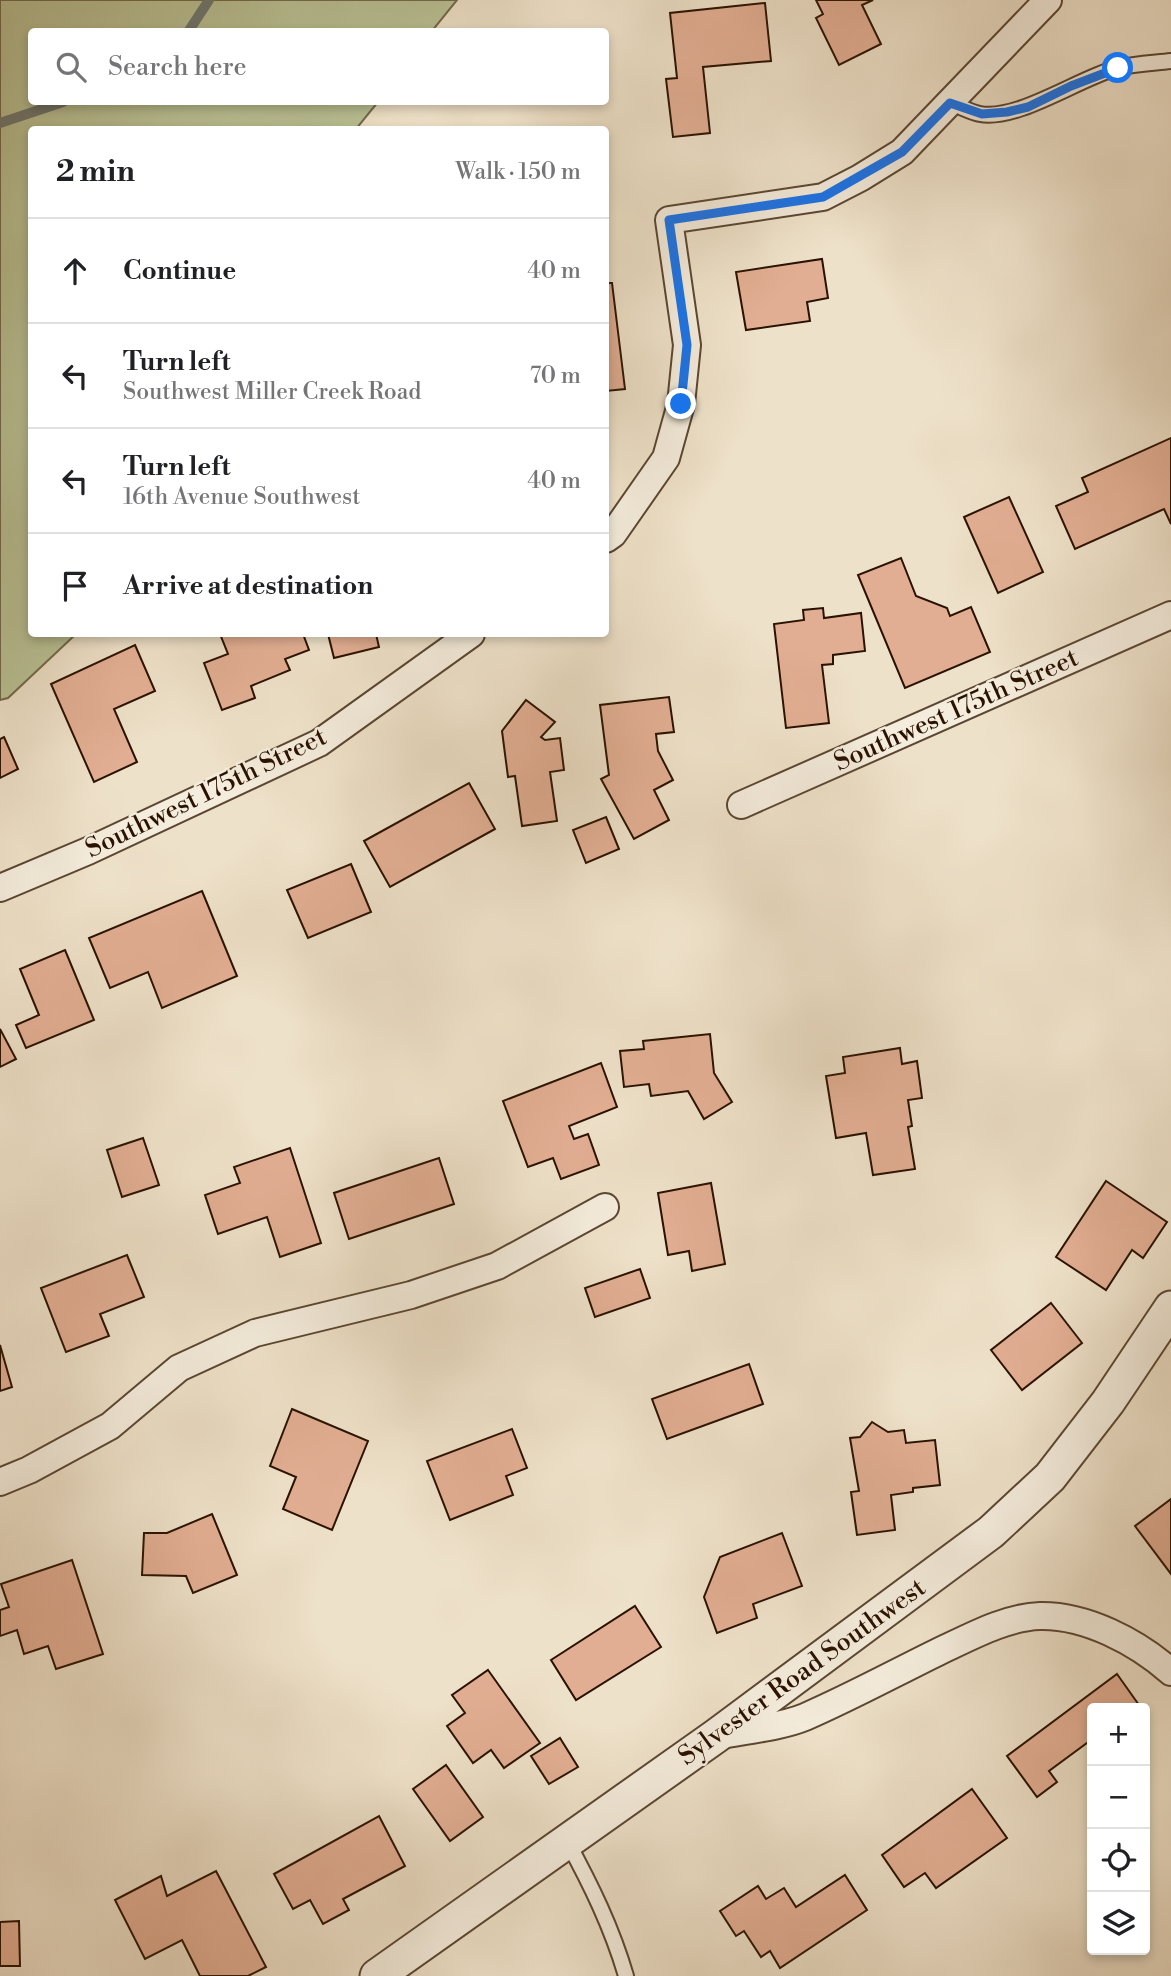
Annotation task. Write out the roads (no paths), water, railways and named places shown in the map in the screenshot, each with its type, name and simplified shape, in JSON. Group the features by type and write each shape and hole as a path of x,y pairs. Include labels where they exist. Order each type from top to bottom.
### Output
{"street":[{"path":"609,536 666,458 681,404 687,345 669,220 823,197 902,152 1048,0"},
{"name":"Southwest 175th Street","path":"741,805 1171,615"},
{"name":"Southwest 175th Street","path":"0,888 88,851 319,743 467,637"},
{"path":"0,1482 29,1470 110,1426 179,1368 255,1334 411,1295 497,1266 605,1207"},
{"name":"Sylvester Road Southwest","path":"377,1976 716,1736 992,1532 1050,1477 1108,1402 1171,1308"},
{"path":"716,1736 802,1718 970,1637 1016,1620 1041,1616 1082,1623 1130,1643 1171,1672"}],"lane":[{"path":"950,103 982,114 1007,112 1028,107 1071,86 1118,68 1171,61"},
{"path":"567,1841 593,1889 617,1945 626,1976"}],"waterway":[{"path":"191,28 209,0"},
{"path":"0,123 54,105"}]}
